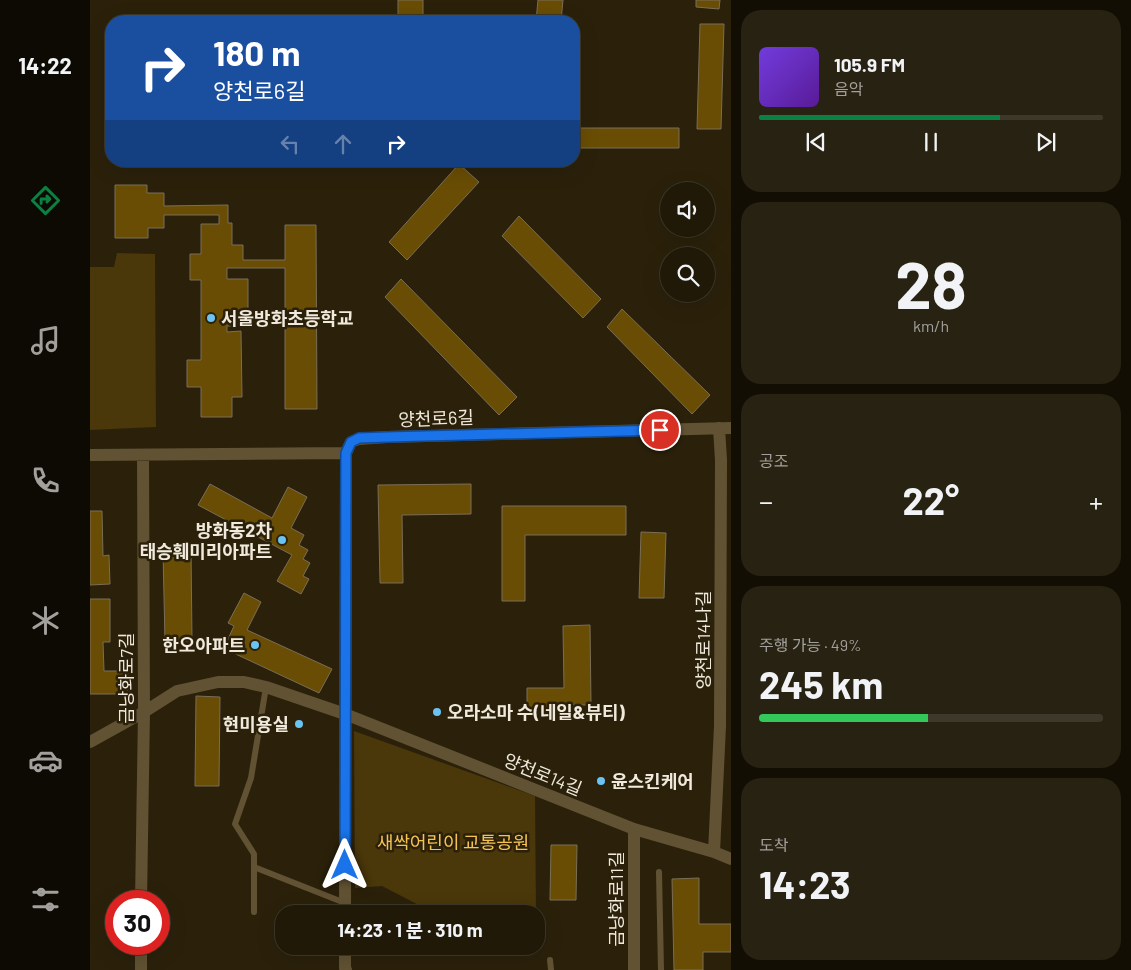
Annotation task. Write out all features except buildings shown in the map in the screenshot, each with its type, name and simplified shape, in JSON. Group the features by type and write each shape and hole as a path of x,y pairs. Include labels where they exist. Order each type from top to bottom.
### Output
{"street":[{"name":"양천로6길","path":"346,453 351,442 359,438 725,428"},
{"name":"양천로14나길","path":"714,852 726,726 721,460 725,428"},
{"path":"90,456 346,453 345,905"},
{"name":"금낭화로7길","path":"141,890 144,712 143,455"},
{"name":"양천로14길","path":"90,742 177,691 218,682 244,682 266,687 345,714 634,829 714,852 731,859"},
{"name":"금낭화로11길","path":"634,829 634,970"},
{"path":"141,955 141,970"},
{"path":"345,955 346,970"}],"lane":[{"path":"254,912 254,854 235,824 251,778 266,687"},
{"path":"254,867 338,905"},
{"path":"659,872 661,970"},
{"path":"550,960 551,970"}],"green space":[{"path":"117,253 155,254 156,427 90,430 90,267 114,267"},
{"name":"새싹어린이 교통공원","path":"354,731 535,796 536,905 419,905 382,886 355,888"}],"place":[{"name":"서울방화초등학교","path":"211,318"},
{"name":"방화동2차 태승훼미리아파트","path":"282,540"},
{"name":"한오아파트","path":"255,645"},
{"name":"오라소마 수(네일&뷰티)","path":"437,712"},
{"name":"현미용실","path":"299,724"},
{"name":"윤스킨케어","path":"601,781"}],"route":[{"path":"345,865 346,453 351,442 359,438 660,430"}]}
